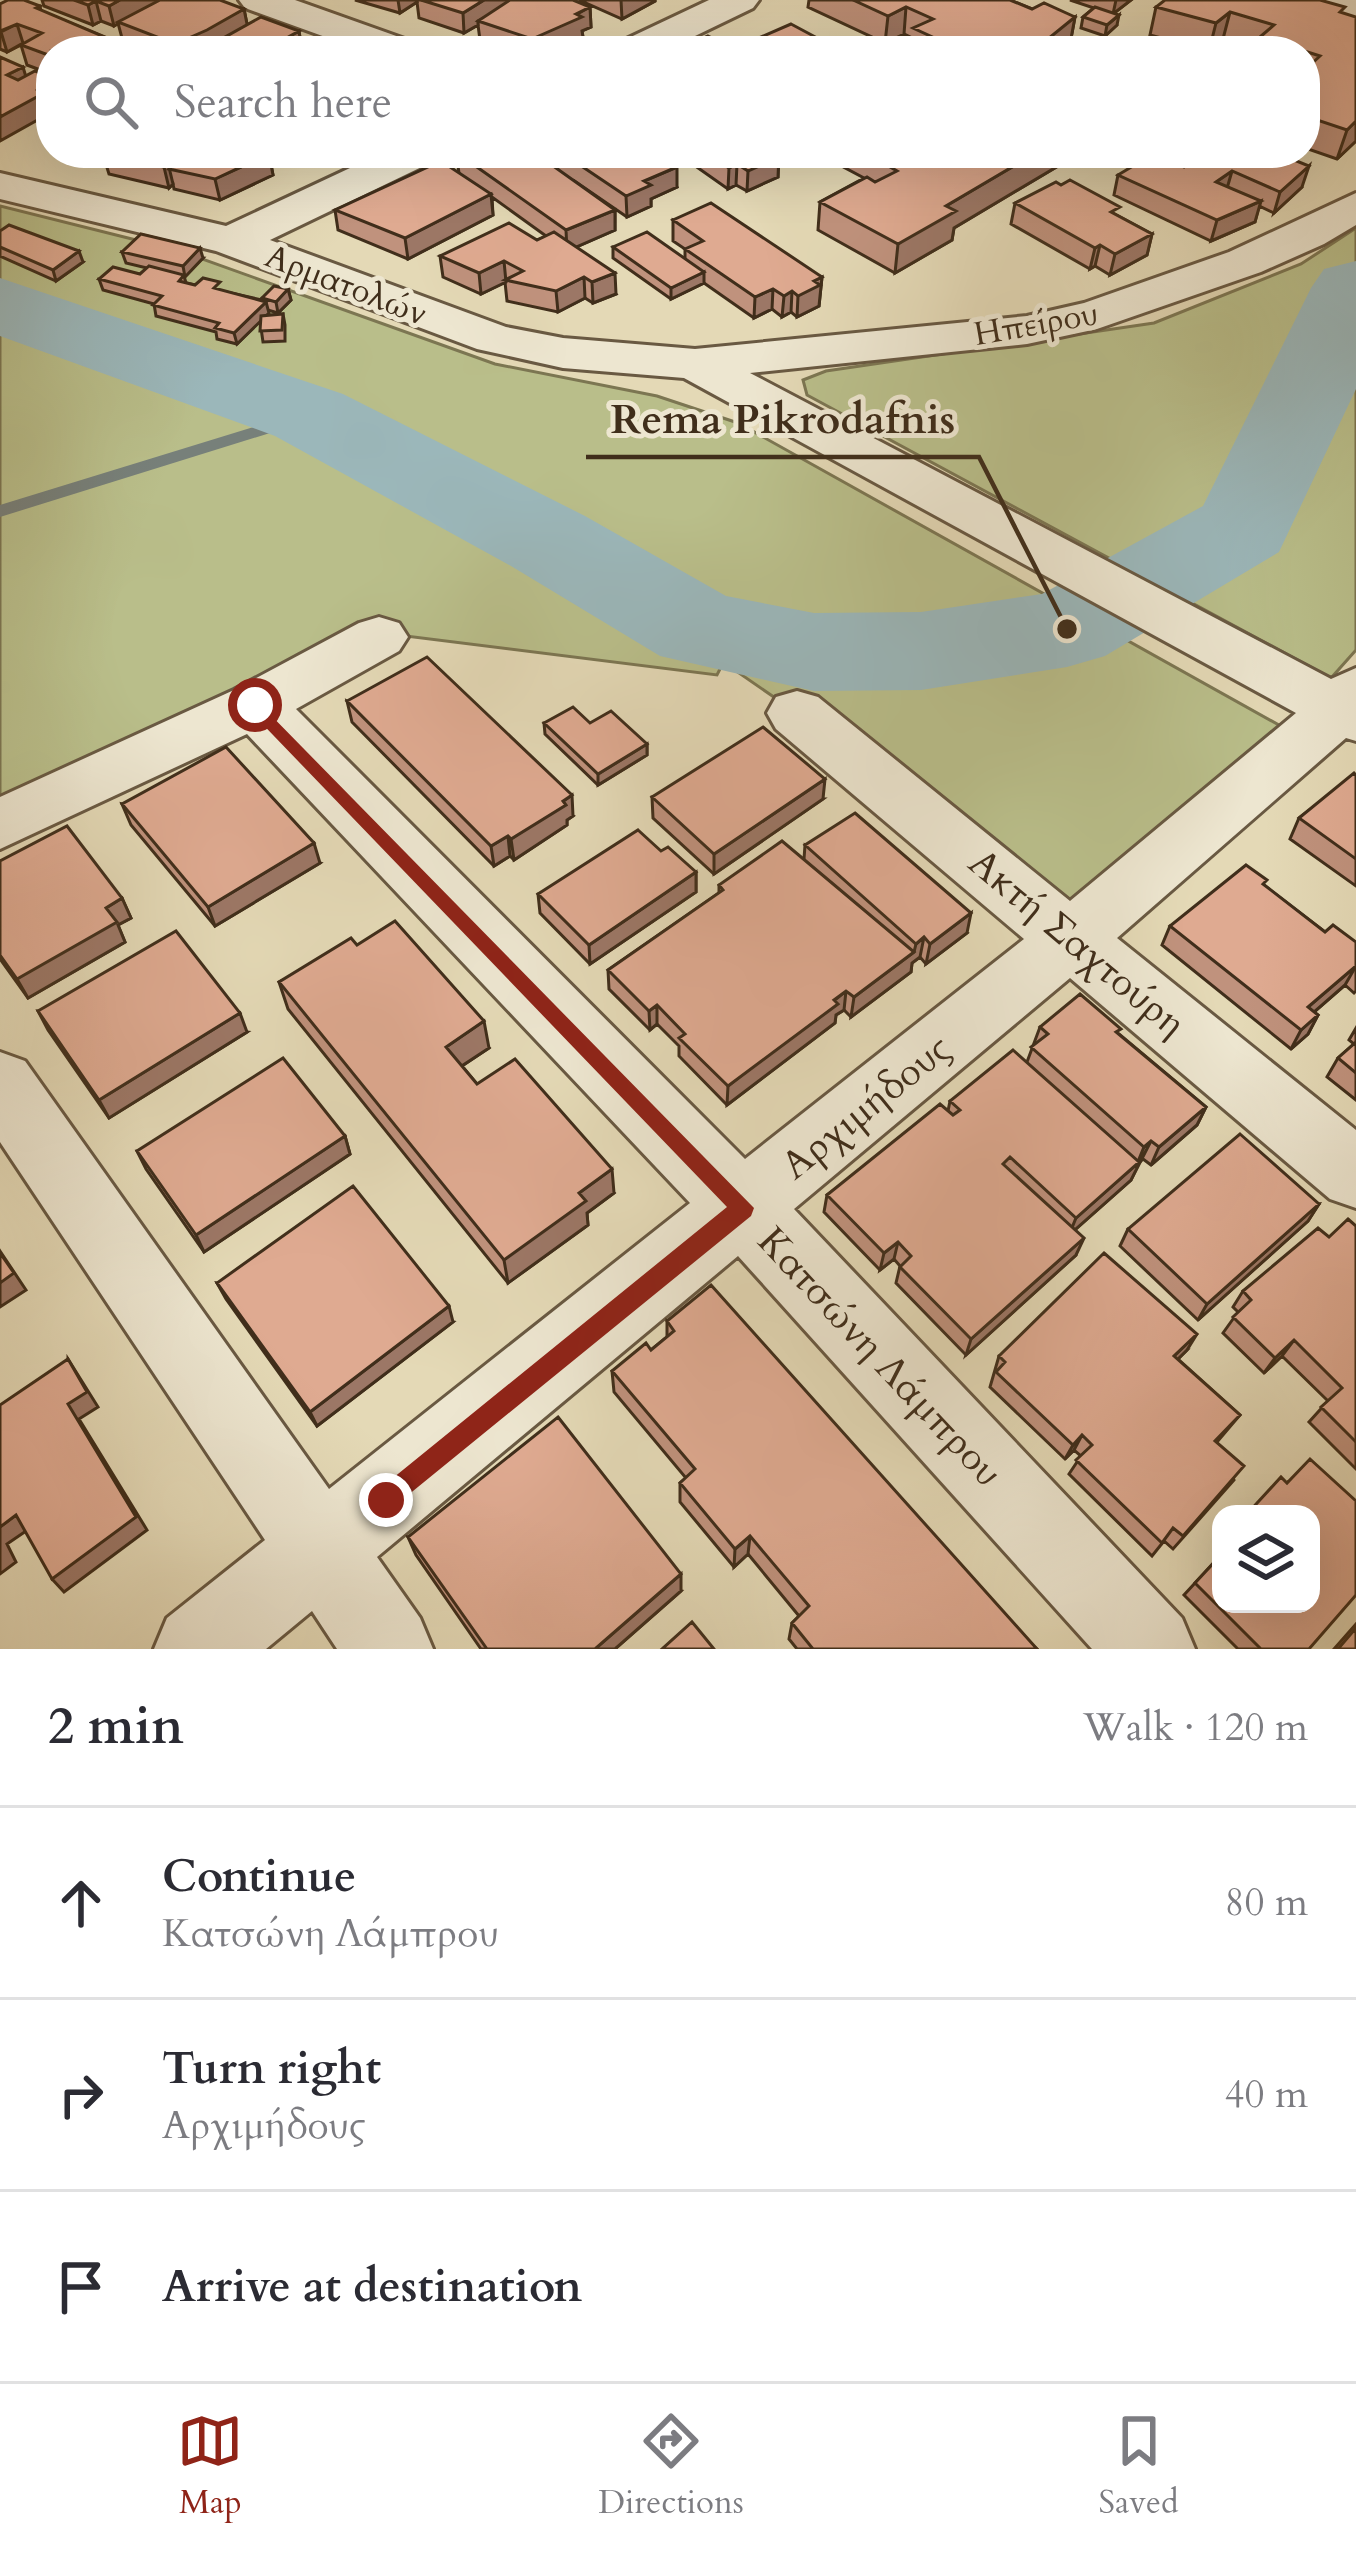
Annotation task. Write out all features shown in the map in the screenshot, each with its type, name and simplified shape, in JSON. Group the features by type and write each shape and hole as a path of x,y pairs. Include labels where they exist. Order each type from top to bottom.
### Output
{"street":[{"path":"258,0 309,7 370,36"},
{"path":"664,36 740,0"},
{"path":"1322,0 1356,10"},
{"path":"231,241 385,168"},
{"name":"Αρματολών","path":"0,186 231,241 494,339 563,353 695,364"},
{"name":"Ηπείρου","path":"695,364 1027,330 1097,316 1245,262 1356,206"},
{"path":"695,364 1206,640 1351,706"},
{"path":"0,825 255,705 379,638"},
{"name":"Κατσώνη Λάμπρου","path":"255,705 743,1208 1151,1649"},
{"name":"Αρχιμήδους","path":"198,1649 325,1550 1351,706"},
{"name":"Ακτή Σαχτούρη","path":"797,713 1356,1175"},
{"path":"0,1083 389,1649"}],"green space":[{"path":"0,206 180,251 495,364 657,396 738,423 1295,734 1072,921 797,713 548,541 540,546 721,667 717,675 406,636 0,803"},
{"path":"1356,228 1356,650 1331,678 807,395 803,380 826,371 1154,323 1301,264"}],"building":[{"path":"24,0 102,36 37,36 42,33 17,24 0,31 0,4"},
{"path":"74,0 120,0 109,6"},
{"path":"160,0 220,0 244,9 193,36 154,36 118,22"},
{"path":"421,0 484,0 463,13"},
{"path":"510,0 573,0 590,7 576,14 582,17 539,36 523,36 478,21"},
{"path":"853,0 1010,0 1032,9 1044,3 1075,17 1052,36 930,36 913,28 933,19 906,7 888,16"},
{"path":"1165,0 1320,0 1345,7 1340,12 1356,17 1356,121 1347,130 1320,121 1320,36 1261,36 1274,25 1230,12 1216,23 1156,7"},
{"path":"1095,7 1119,15 1107,25 1083,17"},
{"path":"261,17 299,31 290,36 227,36"},
{"path":"791,24 814,36 763,36"},
{"path":"36,36 36,50 21,45"},
{"path":"0,57 23,67 7,75 18,80 36,71 36,97 0,117"},
{"path":"170,168 239,168 215,179"},
{"path":"426,168 452,168 491,194 405,238 335,210"},
{"path":"478,168 556,168 615,210 566,230"},
{"path":"584,168 675,168 644,181 651,185 626,196"},
{"path":"892,168 1011,168 946,206 956,211 898,244 820,202 867,177 875,182 897,171"},
{"path":"1130,168 1307,168 1280,192 1232,171 1216,182 1261,201 1217,220 1118,175"},
{"path":"1070,180 1120,207 1111,212 1152,234 1115,254 1100,245 1095,248 1015,203"},
{"path":"711,203 822,277 814,281 820,285 798,296 792,291 784,296 773,289 755,297 685,249 703,241 673,220"},
{"path":"509,223 537,240 554,232 615,273 592,282 584,277 556,291 505,280 523,271 504,261 479,273 440,256"},
{"path":"9,225 79,251 53,270 0,247 0,231"},
{"path":"647,232 704,272 671,288 613,247"},
{"path":"141,234 200,248 183,266 122,252"},
{"path":"149,266 184,275 179,281 195,285 203,278 220,282 214,288 266,302 234,333 215,328 219,323 153,305 162,296 99,279 113,267 140,274"},
{"path":"274,286 288,289 276,302 262,298"},
{"path":"283,314 282,330 260,331 261,316"},
{"path":"427,657 572,795 563,801 566,805 491,846 347,701"},
{"path":"573,707 590,723 611,711 647,744 598,774 544,723"},
{"path":"763,727 825,779 714,854 652,797"},
{"path":"226,747 314,843 208,907 122,804"},
{"path":"1356,775 1356,859 1299,818"},
{"path":"855,813 971,913 930,944 924,937 916,944 805,845"},
{"path":"67,826 122,898 106,908 117,922 17,979 0,955 0,861"},
{"path":"638,830 661,851 668,847 696,872 589,945 538,894"},
{"path":"782,841 914,952 854,997 846,991 834,1000 838,1004 728,1086 679,1038 685,1034 657,1005 649,1011 608,970 723,890 719,885"},
{"path":"1246,865 1325,932 1333,925 1356,942 1356,966 1308,1007 1318,1015 1301,1030 1170,926"},
{"path":"395,921 484,1021 446,1047 477,1084 515,1059 612,1169 579,1193 586,1201 504,1260 279,982 351,938 357,945"},
{"path":"176,931 240,1013 99,1100 38,1011"},
{"path":"1080,994 1121,1029 1116,1032 1206,1107 1159,1147 1151,1141 1144,1147 1031,1047 1048,1034 1040,1027"},
{"path":"1356,1042 1356,1073 1338,1058"},
{"path":"1013,1050 1139,1162 1076,1218 1010,1157 1003,1164 1084,1238 971,1339 900,1267 911,1256 898,1242 884,1253 827,1195 940,1104 953,1115 960,1110 950,1101"},
{"path":"283,1058 345,1136 196,1235 137,1151"},
{"path":"1240,1134 1319,1204 1207,1304 1128,1229"},
{"path":"353,1186 449,1306 310,1412 217,1283"},
{"path":"1348,1219 1356,1226 1356,1442 1321,1407 1342,1388 1294,1340 1275,1358 1233,1317 1251,1300 1243,1291 1318,1228 1329,1237"},
{"path":"0,1253 14,1273 0,1283"},
{"path":"1104,1253 1197,1334 1174,1356 1240,1415 1215,1441 1244,1466 1183,1536 1173,1528 1162,1543 1076,1460 1092,1445 1082,1435 1073,1445 996,1372 1005,1362 999,1356"},
{"path":"711,1285 1037,1649 813,1649 792,1623 809,1606 750,1536 735,1549 680,1483 695,1469 612,1371 646,1343 651,1350 674,1331 667,1321"},
{"path":"68,1359 87,1392 68,1404 136,1517 52,1579 16,1515 0,1527 0,1405"},
{"path":"558,1417 681,1574 595,1649 487,1649 408,1537"},
{"path":"1310,1459 1356,1501 1356,1595 1309,1649 1261,1649 1225,1613 1320,1613 1320,1505 1255,1505 1281,1477 1287,1483"},
{"path":"1212,1565 1212,1600 1195,1583"},
{"path":"692,1622 714,1649 662,1649"},
{"path":"1356,1628 1356,1649 1338,1649"}],"waterway":[{"path":"0,305 309,415 548,541 698,629 814,652 921,651 1067,629 1243,528 1356,288"},
{"path":"0,511 309,415"}],"place":[{"name":"Rema Pikrodafnis","path":"1067,629"}],"route":[{"path":"255,705 743,1208 386,1500"}]}
